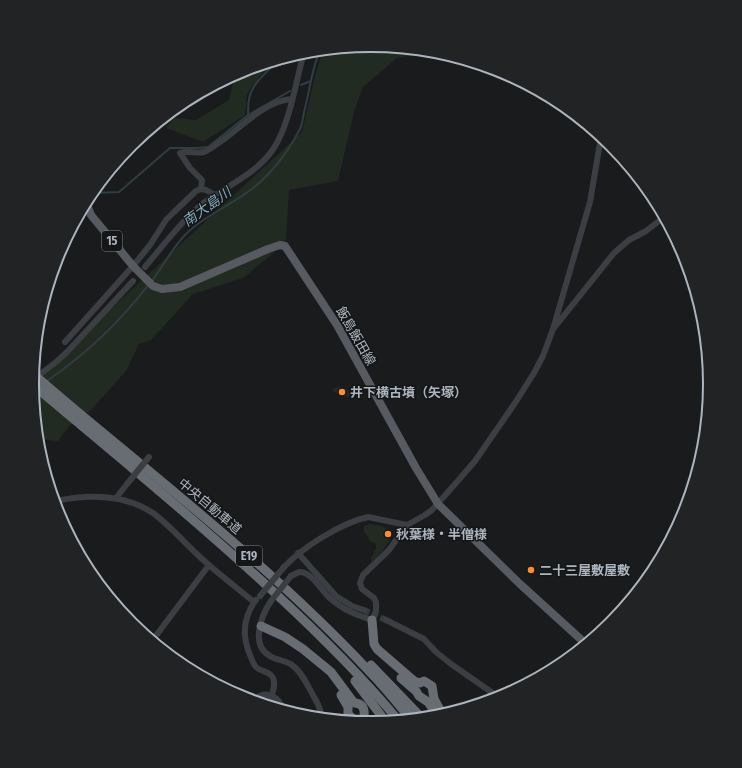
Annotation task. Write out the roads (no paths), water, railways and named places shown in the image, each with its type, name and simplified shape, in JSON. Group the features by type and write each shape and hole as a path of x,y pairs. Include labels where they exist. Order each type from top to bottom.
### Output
{"highway":[{"name":"中央自動車道","path":"39,380 71,411 203,528 307,624 343,660 393,715"},
{"name":"中央自動車道","path":"39,389 71,411 216,527 262,567 370,672 406,714"},
{"path":"310,612 323,621 370,664 417,713"},
{"path":"372,620 374,644 377,649 414,681 420,683 424,681 430,683 432,686 434,700 440,709"},
{"path":"372,620 370,646 372,652 416,691 419,696 424,698 434,710"},
{"path":"307,624 342,663 381,716"},
{"path":"261,626 285,637 299,646 331,672 354,703 362,705 365,712 364,716"},
{"path":"319,662 346,702 349,715"}],"main road":[{"name":"飯島飯田線","path":"88,210 91,216 133,266 153,286 162,289 180,287 268,248 280,245 285,246 336,325 416,468 438,504 520,584 582,640"}],"street":[{"path":"145,267 189,216 215,195 250,172 269,154 281,133 292,99 302,59"},
{"path":"201,188 202,180 190,168 180,153 185,151 203,152 220,143 254,115 282,100 292,99"},
{"path":"320,712 318,703 300,673 290,663 274,659 264,652 259,641 264,614 271,601 291,576 299,572 306,573 338,605 354,614 372,620 376,611 376,602 374,598 362,590 360,583 366,571 394,544 407,525 425,515 438,504 475,461 515,403 543,356 553,329 590,202 600,143"},
{"path":"201,188 215,195"},
{"path":"65,342 133,266 150,245 166,220 201,188"},
{"path":"553,329 614,253 629,240 646,231 660,220"},
{"path":"39,374 67,352 133,281"},
{"path":"116,498 149,457"},
{"path":"60,500 92,496 116,498 132,502 155,514 209,565 254,602"},
{"path":"270,700 274,685 272,677 270,674 254,665 246,647 244,637 246,621 254,602 284,566 298,553 341,527 362,518 407,525"},
{"path":"298,553 336,596 352,606 364,610"},
{"path":"155,637 209,565"},
{"path":"386,620 413,632 424,639 436,652 451,664 493,693"},
{"path":"260,697 262,695 271,695 277,698 280,703"}],"waterway":[{"name":"南大島川","path":"152,281 181,239 193,227 253,188 267,175 285,153 301,127 317,56"},
{"path":"248,115 248,105 252,90 271,68"},
{"path":"301,85 311,81"},
{"path":"100,193 119,192 170,148 208,147 248,115 290,91"},
{"name":"南大島川","path":"47,381 102,337 149,284"}],"tunnel":[{"path":"364,610 386,620"}],"place":[{"name":"井下横古墳（矢塚）","path":"342,392"},
{"name":"秋葉様・半僧様","path":"388,534"},
{"name":"二十三屋敷屋敷","path":"531,570"}]}
